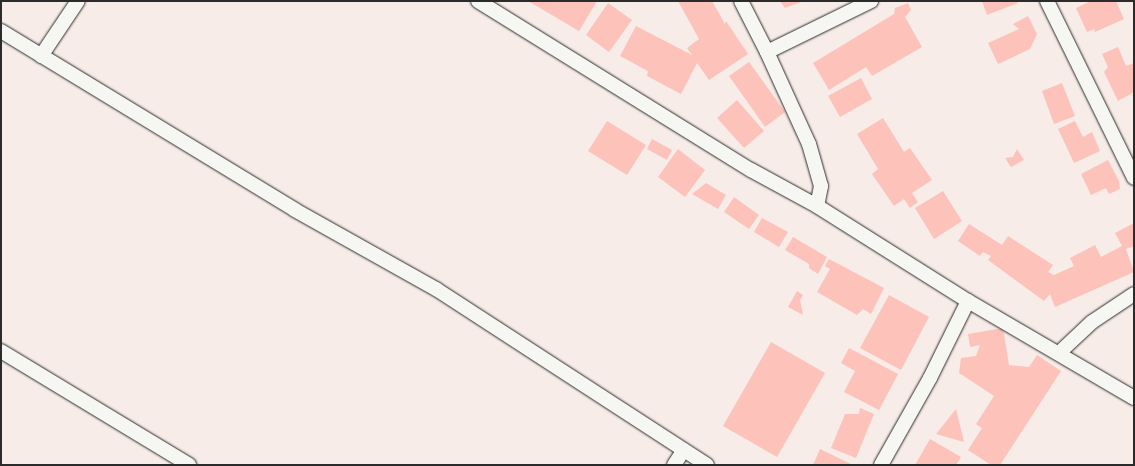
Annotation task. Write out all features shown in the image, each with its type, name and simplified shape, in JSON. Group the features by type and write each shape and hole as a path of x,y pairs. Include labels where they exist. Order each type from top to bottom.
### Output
{"street":[{"path":"41,56 78,1"},
{"path":"478,1 751,170 817,206 968,301 1060,352 1134,398"},
{"path":"741,1 767,52 809,144 821,186 817,206"},
{"path":"767,52 871,1"},
{"path":"1047,1 1134,178"},
{"path":"1,31 295,210 436,289 683,451 707,465"},
{"path":"1060,352 1097,318 1134,294"},
{"path":"881,465 930,378 968,301"},
{"path":"1,352 189,465"},
{"path":"674,465 683,451"}],"building":[{"path":"528,1 597,1 579,31"},
{"path":"678,1 712,1 725,24 726,21 748,54 709,80 697,63 681,94 647,76 648,71 620,56 636,26 692,55 687,48 699,39"},
{"path":"780,1 804,1 785,8"},
{"path":"982,1 1017,1 1018,3 987,15"},
{"path":"1091,1 1116,1 1124,19 1095,32 1094,29 1087,32 1076,8"},
{"path":"608,3 632,20 609,52 586,35"},
{"path":"908,3 911,10 905,17 922,47 872,76 866,67 829,90 813,63 894,14 895,8"},
{"path":"1028,16 1037,34 1030,49 998,64 988,43 1019,29 1013,24"},
{"path":"1118,47 1126,66 1134,63 1134,92 1118,101 1104,72 1108,67 1102,54"},
{"path":"749,62 785,112 765,127 729,76"},
{"path":"861,78 872,99 840,117 828,96"},
{"path":"1062,83 1075,116 1054,124 1042,91"},
{"path":"737,100 764,131 744,148 717,118"},
{"path":"883,118 904,152 910,148 932,180 912,193 918,202 910,208 904,199 894,206 872,174 878,169 857,134"},
{"path":"607,121 646,145 627,175 588,151"},
{"path":"1075,121 1083,137 1092,132 1100,151 1074,163 1058,129"},
{"path":"652,139 672,150 667,160 647,149"},
{"path":"678,149 705,170 685,197 658,177"},
{"path":"1017,149 1024,160 1011,167 1005,158 1013,157"},
{"path":"1108,160 1119,181 1120,189 1109,194 1106,188 1091,195 1081,174"},
{"path":"706,183 726,195 718,209 692,194"},
{"path":"943,191 962,221 934,239 915,208"},
{"path":"734,197 759,215 749,229 724,212"},
{"path":"762,218 788,232 779,247 754,232"},
{"path":"1134,223 1134,246 1126,249 1134,272 1055,307 1050,294 1044,301 988,260 991,256 983,252 980,256 958,241 969,224 1002,245 1008,236 1053,265 1048,272 1054,275 1074,266 1070,258 1095,245 1101,257 1122,246 1115,233"},
{"path":"793,237 827,257 818,274 809,268 809,264 785,250"},
{"path":"829,259 884,288 871,314 863,309 857,315 817,292 830,269 825,266"},
{"path":"797,291 803,295 800,300 803,315 788,307"},
{"path":"889,295 929,317 901,370 860,348"},
{"path":"1003,328 1009,365 1029,367 1037,355 1061,371 1000,465 991,465 968,450 982,428 976,424 994,396 959,373 961,358 976,356 980,345 970,347 968,334"},
{"path":"771,342 825,373 777,457 723,426"},
{"path":"849,348 898,374 879,410 844,392 855,371 841,363"},
{"path":"860,408 874,414 856,458 831,448 845,414 859,414"},
{"path":"956,409 964,442 936,434"},
{"path":"930,439 961,457 956,465 915,465"},
{"path":"820,449 853,465 813,465"}]}
